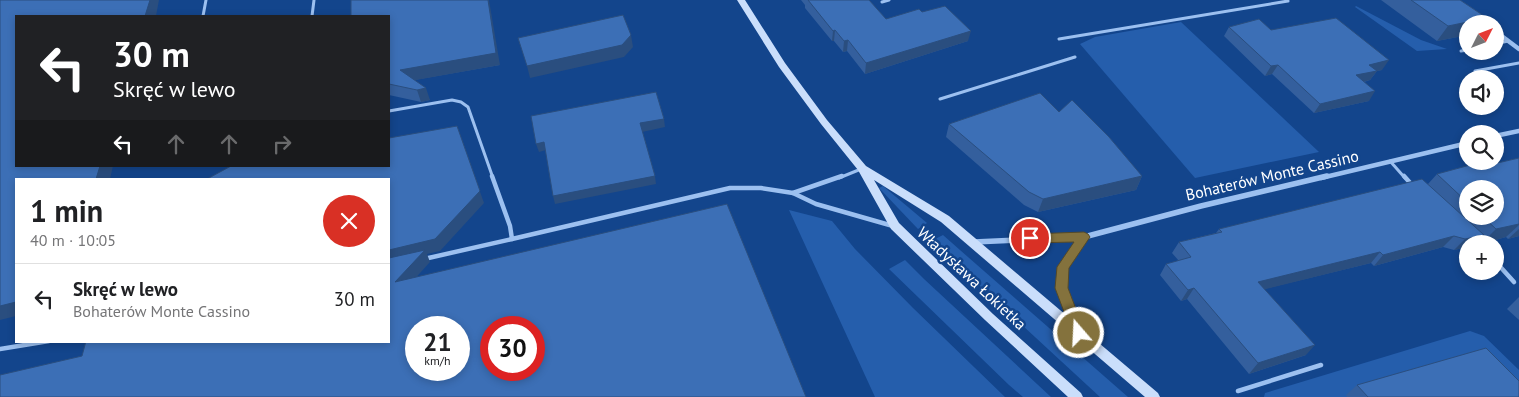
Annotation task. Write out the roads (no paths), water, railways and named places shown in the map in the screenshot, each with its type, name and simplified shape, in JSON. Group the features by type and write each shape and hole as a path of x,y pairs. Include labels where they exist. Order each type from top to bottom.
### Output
{"main road":[{"name":"Władysława Łokietka","path":"741,0 796,85 862,168 895,226 989,318 1077,397"},
{"name":"Władysława Łokietka","path":"862,168 945,219 1154,397"}],"street":[{"path":"1504,38 1519,49"},
{"path":"1504,134 1519,131"},
{"name":"Bohaterów Monte Cassino","path":"974,242 1084,237 1201,206 1459,145"},
{"path":"1079,333 1061,288 1063,267 1084,237"}],"lane":[{"path":"203,15 206,0"},
{"path":"312,15 314,0"},
{"path":"882,2 889,0"},
{"path":"1059,39 1288,1"},
{"path":"1504,42 1508,41"},
{"path":"940,99 1075,57"},
{"path":"1480,70 1519,62"},
{"path":"390,112 452,100 461,102 468,107 510,226 512,239"},
{"path":"1390,161 1418,190"},
{"path":"793,193 809,189 862,168"},
{"path":"417,260 730,188 761,188 793,193 816,204 895,226"},
{"path":"1504,271 1514,282"},
{"path":"0,349 37,343"},
{"path":"1238,391 1321,365"}]}
